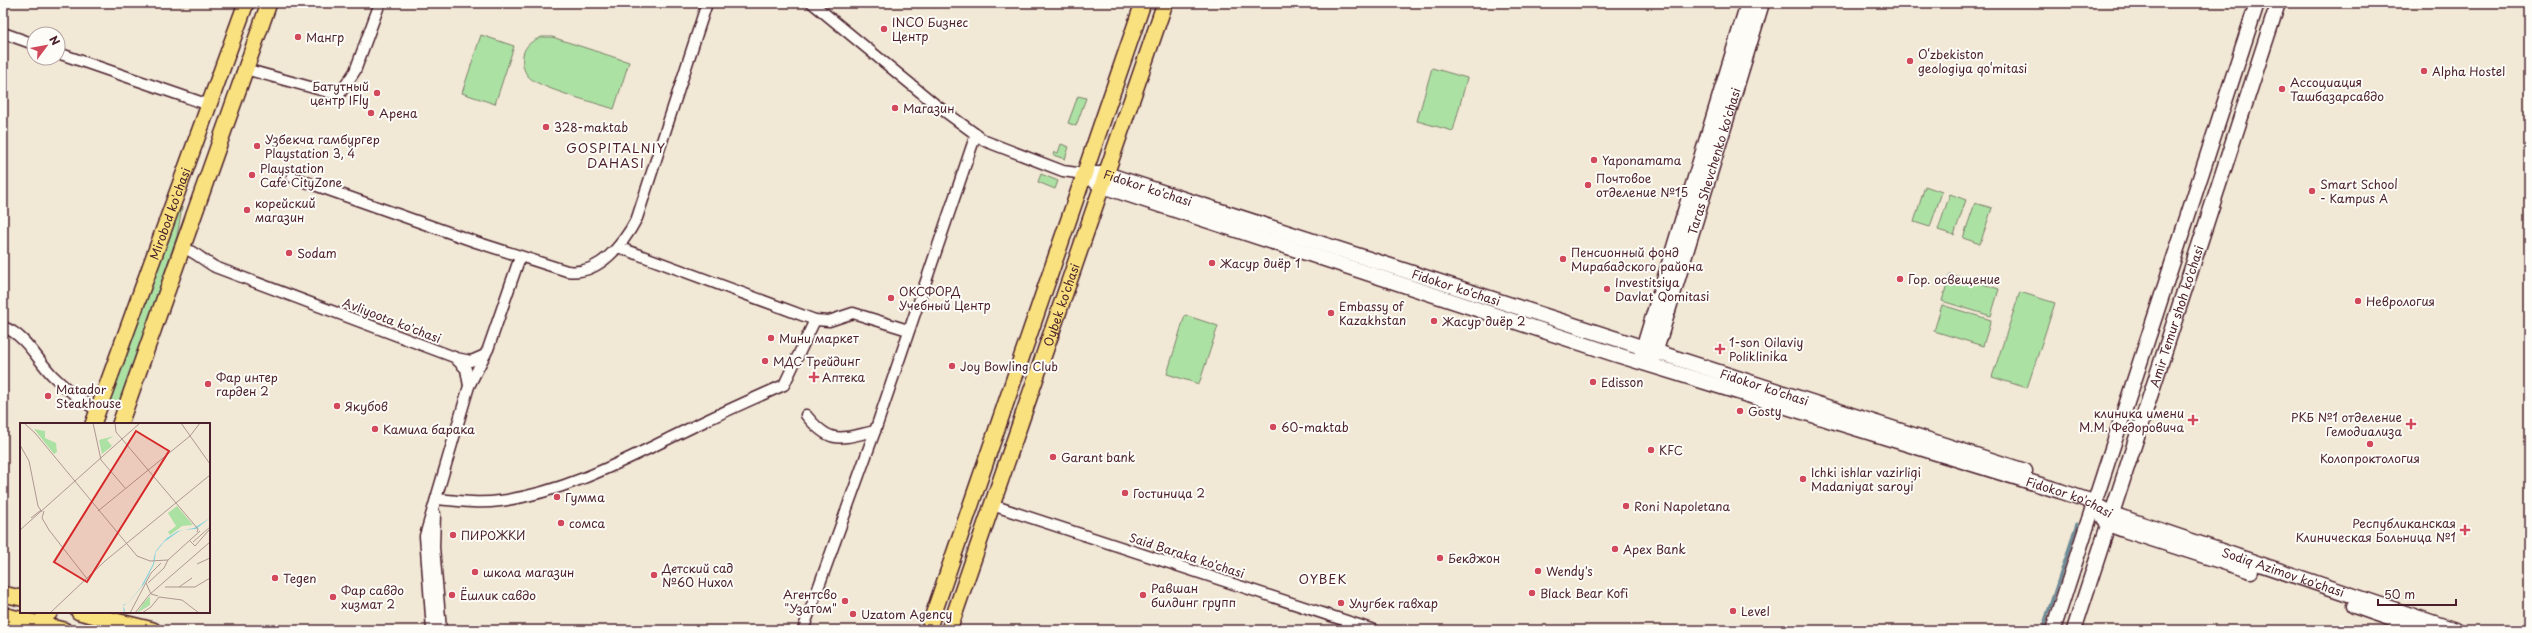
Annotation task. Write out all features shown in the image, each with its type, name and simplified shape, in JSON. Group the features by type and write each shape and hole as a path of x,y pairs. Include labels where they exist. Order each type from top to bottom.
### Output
{"main road":[{"name":"Mirobod ko'chasi","path":"95,418 246,3"},
{"name":"Mirobod ko'chasi","path":"120,423 269,3"},
{"name":"Oybek ko'chasi","path":"928,630 1144,3"},
{"name":"Oybek ko'chasi","path":"949,630 1165,3"},
{"name":"Taras Shevchenko ko'chasi","path":"1650,350 1748,3"},
{"name":"Taras Shevchenko ko'chasi","path":"1645,364 1762,3"},
{"name":"Amir Temur shoh ko'chasi","path":"2053,630 2256,3"},
{"name":"Amir Temur shoh ko'chasi","path":"2074,630 2278,3"},
{"path":"197,137 206,147 218,145"},
{"name":"Fidokor ko'chasi","path":"1084,174 1650,350 2095,500 2110,519"},
{"name":"Fidokor ko'chasi","path":"1104,180 1645,364 2060,491 2095,500"},
{"name":"Sodiq Azimov ko'chasi","path":"2110,519 2435,627 2455,630"},
{"name":"Sodiq Azimov ko'chasi","path":"2110,519 2423,630"},
{"path":"3,594 20,598"},
{"path":"30,617 46,613"},
{"path":"83,613 153,630"},
{"path":"3,615 30,617 64,630"}],"street":[{"path":"245,68 339,95 355,71 380,3"},
{"path":"292,177 520,257 567,271 582,271 596,266 618,247 632,228 642,208 707,3"},
{"name":"Fidokor ko'chasi","path":"812,3 936,105 985,141 1063,171 1084,174"},
{"path":"3,33 26,41"},
{"path":"66,55 209,105"},
{"path":"803,630 875,431 908,330 976,134"},
{"name":"Avliyoota ko'chasi","path":"182,247 197,252 205,262 215,267 454,357 466,369 469,386"},
{"path":"618,247 815,320 828,321 853,313 908,330"},
{"path":"432,630 424,540 469,386 485,355 520,257"},
{"path":"436,499 498,501 530,496 570,483 630,459 703,422 784,385 815,320"},
{"path":"3,327 11,329 20,337 53,376 76,396 95,418"},
{"path":"454,357 471,361 485,355"},
{"path":"806,415 817,429 843,439 875,431"},
{"path":"436,499 434,547 441,630"},
{"name":"Said Baraka ko'chasi","path":"992,505 1374,630"}],"green space":[{"path":"481,35 514,46 495,104 462,93"},
{"path":"542,37 552,37 629,62 614,109 568,95 534,81 528,76 523,66 524,51 530,43"},
{"path":"1432,68 1467,78 1453,131 1417,121"},
{"path":"1078,96 1086,98 1076,126 1068,123"},
{"path":"1061,144 1069,147 1065,159 1053,155 1054,152 1058,153"},
{"path":"1041,174 1058,181 1055,189 1038,182"},
{"path":"1925,186 1942,192 1930,227 1914,222"},
{"path":"1950,194 1966,200 1954,235 1938,230"},
{"path":"1975,203 1992,208 1980,244 1963,238"},
{"path":"182,207 177,236 118,409 108,404 167,233"},
{"path":"1950,274 1999,289 1991,316 1942,301"},
{"path":"2020,292 2055,303 2027,388 1992,377"},
{"path":"1942,305 1991,320 1983,346 1934,331"},
{"path":"1185,315 1218,326 1199,384 1167,374"}],"waterway":[{"path":"2042,630 2077,524"}],"place":[{"name":"INCO Бизнес Центр","path":"884,29"},
{"name":"Мангр","path":"298,37"},
{"name":"O‘zbekiston geologiya qo‘mitasi","path":"1910,61"},
{"name":"Alpha Hostel","path":"2424,71"},
{"name":"Ассоциация Ташбазарсавдо","path":"2282,89"},
{"name":"Батутный центр IFly","path":"377,93"},
{"name":"Магазин","path":"895,108"},
{"name":"Арена","path":"371,113"},
{"name":"328-maktab","path":"546,127"},
{"name":"Узбекча гамбургер Playstation 3, 4","path":"257,146"},
{"name":"Yaponamama","path":"1594,160"},
{"name":"Playstation Cafe CityZone","path":"252,175"},
{"name":"Почтовое отделение №15","path":"1588,185"},
{"name":"Smart School - Kampus A","path":"2312,191"},
{"name":"корейский магазин","path":"247,210"},
{"name":"Sodam","path":"289,253"},
{"name":"Пенсионный фонд Мирабадского района","path":"1563,259"},
{"name":"Жасур диёр 1","path":"1212,263"},
{"name":"Гор. освещение","path":"1900,279"},
{"name":"Investitsiya Davlat Qomitasi","path":"1607,289"},
{"name":"ОКСФОРД Учебный Центр","path":"891,298"},
{"name":"Неврология","path":"2358,301"},
{"name":"Embassy of Kazakhstan","path":"1331,313"},
{"name":"Жасур диёр 2","path":"1434,321"},
{"name":"Мини маркет","path":"771,338"},
{"name":"1-son Oilaviy Poliklinika","path":"1720,349"},
{"name":"МДС Трейдинг","path":"765,361"},
{"name":"Joy Bowling Club","path":"952,366"},
{"name":"Аптека","path":"814,377"},
{"name":"Edisson","path":"1593,382"},
{"name":"Фар интер гарден 2","path":"208,384"},
{"name":"Matador Steakhouse","path":"48,396"},
{"name":"Якубов","path":"337,406"},
{"name":"Gosty","path":"1740,411"},
{"name":"клиника имени М.М. Федоровича","path":"2193,420"},
{"name":"РКБ №1 отделение Гемодиализа","path":"2411,424"},
{"name":"60-maktab","path":"1273,427"},
{"name":"Камила барака","path":"375,429"},
{"name":"Колопроктология","path":"2370,444"},
{"name":"KFC","path":"1651,450"},
{"name":"Garant bank","path":"1053,457"},
{"name":"Ichki ishlar vazirligi Madaniyat saroyi","path":"1803,479"},
{"name":"Гостиница 2","path":"1125,493"},
{"name":"Гумма","path":"557,497"},
{"name":"Roni Napoletana","path":"1626,506"},
{"name":"сомса","path":"561,523"},
{"name":"Республиканская Клиническая Больница №1","path":"2465,530"},
{"name":"ПИРОЖКИ","path":"453,535"},
{"name":"Apex Bank","path":"1615,549"},
{"name":"Бекджон","path":"1440,558"},
{"name":"Wendy's","path":"1538,571"},
{"name":"школа магазин","path":"475,572"},
{"name":"Детский сад №60 Нихол","path":"654,575"},
{"name":"Tegen","path":"275,578"},
{"name":"Black Bear Kofi","path":"1532,593"},
{"name":"Ёшлик савдо","path":"452,595"},
{"name":"Равшан билдинг групп","path":"1143,595"},
{"name":"Фар савдо хизмат 2","path":"333,597"},
{"name":"Агентсво \"Узатом\"","path":"845,601"},
{"name":"Улугбек гавхар","path":"1341,603"},
{"name":"Level","path":"1733,611"},
{"name":"Uzatom Agency","path":"853,614"}],"district":[{"name":"GOSPITALNIY DAHASI","path":"616,154"},
{"name":"OYBEK","path":"1323,578"}]}
